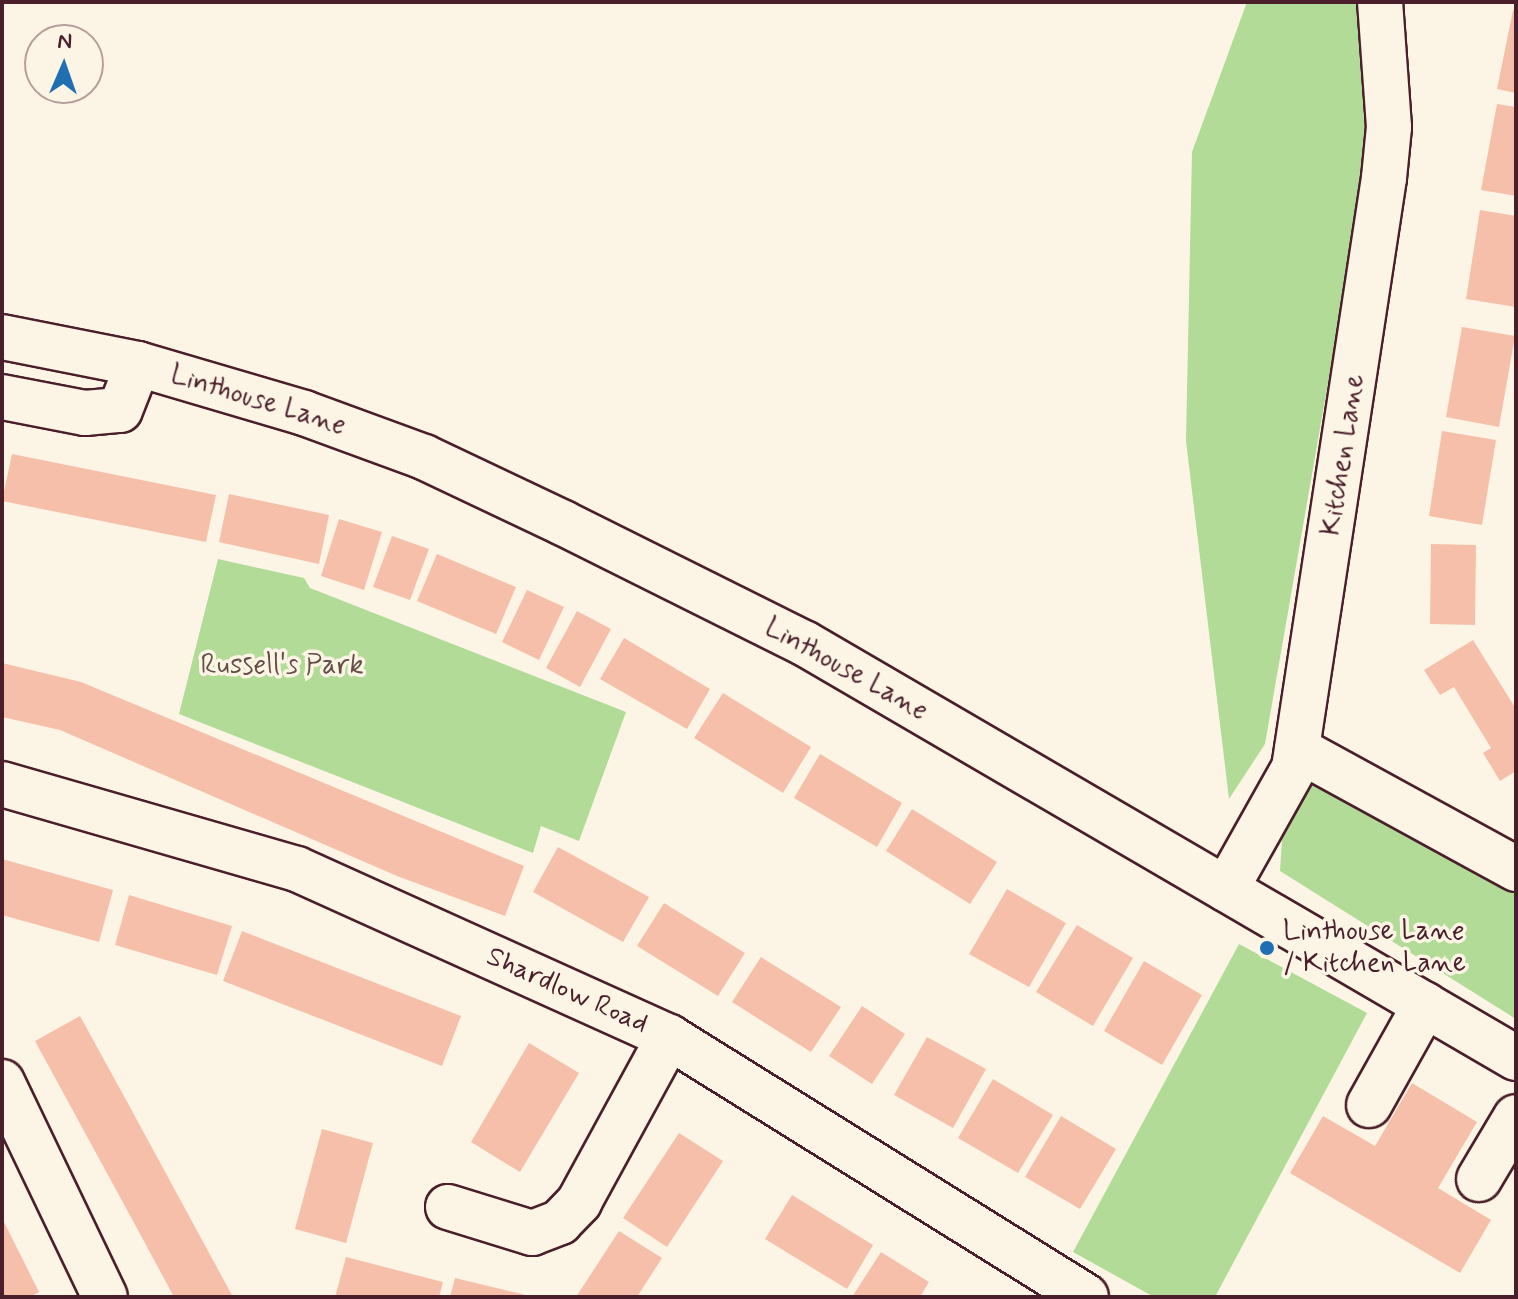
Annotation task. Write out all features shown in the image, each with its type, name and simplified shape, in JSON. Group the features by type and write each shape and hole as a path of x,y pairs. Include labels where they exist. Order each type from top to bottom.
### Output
{"street":[{"name":"Kitchen Lane","path":"1226,889 1294,768 1384,178 1389,127 1380,2"},
{"name":"Linthouse Lane","path":"2,337 138,364 304,413 409,451 563,523 804,643 1516,1058"},
{"name":"Linthouse Lane","path":"2,397 85,413 120,410 138,364"},
{"path":"1297,749 1516,869"},
{"name":"Shardlow Road","path":"2,784 297,869 669,1037 1086,1297"},
{"path":"1369,1105 1425,1005"},
{"path":"448,1207 532,1233 560,1222 579,1202 669,1037"},
{"path":"2,1082 105,1297"},
{"path":"1479,1179 1516,1117"}],"green space":[{"path":"1247,2 1357,2 1373,124 1265,744 1229,799 1186,441 1192,152"},
{"name":"Russell's Park","path":"218,559 304,578 310,588 626,712 579,841 541,826 533,853 179,714"},
{"path":"1329,750 1516,856 1516,1019 1280,871 1282,840"},
{"path":"1239,944 1367,1013 1215,1297 1154,1297 1073,1252"}],"building":[{"path":"1513,10 1516,11 1516,93 1497,89"},
{"path":"1497,104 1516,107 1516,196 1481,190"},
{"path":"1480,210 1516,216 1516,307 1466,299"},
{"path":"1462,327 1515,336 1499,427 1446,417"},
{"path":"1442,431 1496,440 1482,525 1429,516"},
{"path":"12,454 216,495 206,542 2,501"},
{"path":"229,494 329,515 319,564 219,542"},
{"path":"339,519 382,532 364,590 321,576"},
{"path":"392,536 429,549 410,600 373,587"},
{"path":"1431,544 1476,545 1475,625 1430,624"},
{"path":"437,554 516,587 496,634 417,601"},
{"path":"527,590 564,607 539,660 502,642"},
{"path":"577,611 611,629 580,687 546,668"},
{"path":"624,638 710,689 687,729 600,679"},
{"path":"1473,640 1516,709 1516,771 1500,781 1483,753 1491,748 1454,687 1440,695 1424,670"},
{"path":"2,663 81,682 524,866 505,916 397,876 60,730 2,717"},
{"path":"723,693 811,747 783,793 694,738"},
{"path":"820,754 902,803 877,847 794,798"},
{"path":"912,809 997,862 970,904 886,851"},
{"path":"558,847 649,897 623,942 533,892"},
{"path":"2,859 113,890 99,942 2,915"},
{"path":"1007,889 1066,923 1029,987 969,954"},
{"path":"129,895 232,926 217,975 115,945"},
{"path":"664,903 745,953 718,996 637,946"},
{"path":"1077,925 1133,958 1093,1026 1036,992"},
{"path":"242,931 461,1016 442,1066 223,981"},
{"path":"761,957 841,1007 811,1052 732,1002"},
{"path":"1144,961 1202,995 1162,1065 1104,1031"},
{"path":"862,1006 905,1034 872,1084 829,1056"},
{"path":"80,1016 233,1297 174,1297 35,1041"},
{"path":"927,1037 986,1069 953,1128 894,1095"},
{"path":"529,1043 579,1073 520,1172 471,1142"},
{"path":"993,1079 1053,1115 1018,1173 958,1138"},
{"path":"1412,1083 1477,1122 1438,1188 1491,1220 1460,1273 1290,1173 1323,1116 1375,1146"},
{"path":"1061,1116 1116,1149 1080,1209 1025,1177"},
{"path":"322,1129 373,1143 346,1243 295,1229"},
{"path":"679,1133 723,1161 667,1247 623,1218"},
{"path":"792,1195 873,1245 847,1289 765,1239"},
{"path":"2,1218 39,1292 30,1297 2,1297"},
{"path":"619,1231 662,1258 637,1297 576,1297"},
{"path":"881,1252 929,1282 920,1297 852,1297"},
{"path":"346,1257 443,1282 439,1297 335,1297"},
{"path":"455,1278 530,1296 530,1297 450,1297"}],"place":[{"name":"Linthouse Lane / Kitchen Lane","path":"1267,948"}]}
